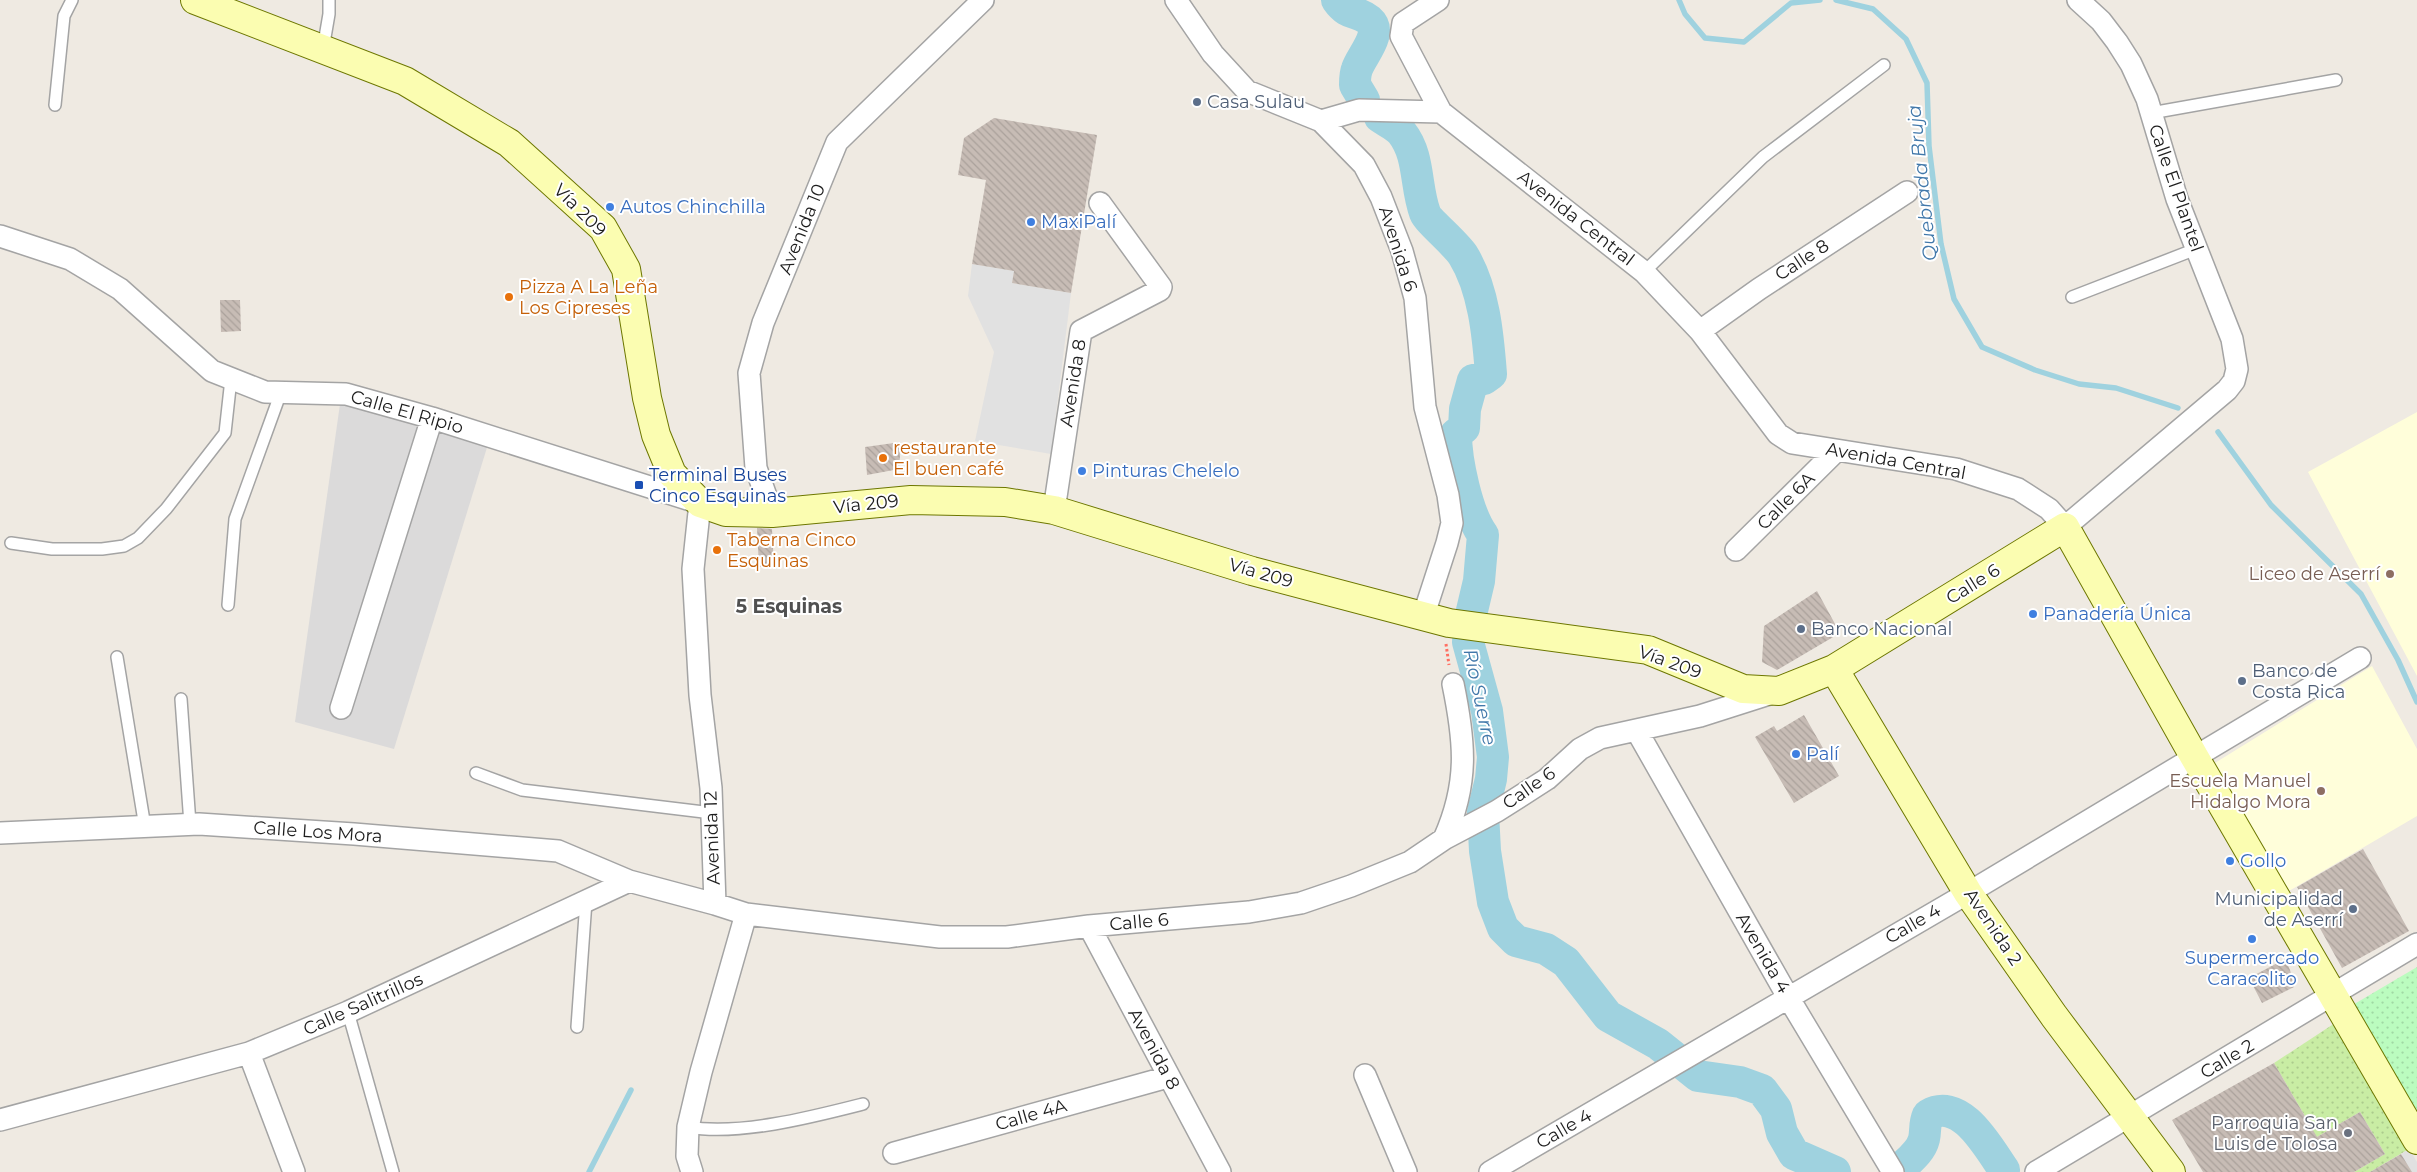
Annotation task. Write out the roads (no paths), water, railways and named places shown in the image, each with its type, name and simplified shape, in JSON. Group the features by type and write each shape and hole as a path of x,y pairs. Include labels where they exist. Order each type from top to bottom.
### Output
{"main road":[{"name":"Vía 209","path":"195,0 226,7 323,49 405,81 509,143 603,228 626,270 646,398 656,435 672,474 700,503 726,512 772,513 911,500 1005,502 1054,510 1252,571 1441,621 1491,630 1648,650 1743,689 1779,691"},
{"name":"Calle 6","path":"1779,691 1834,668 2065,527"},
{"name":"Avenida Central","path":"2065,527 2195,758 2417,1140"},
{"name":"Avenida 2","path":"1834,668 1968,892 2054,1016 2171,1172"}],"street":[{"name":"Avenida 10","path":"772,513 756,468 749,373 763,323 837,142 984,0"},
{"name":"Avenida 6","path":"1176,0 1213,54 1247,91 1321,121 1364,165 1380,197 1402,251 1414,298 1425,407 1448,495 1452,523 1447,543 1441,621"},
{"path":"1321,121 1359,110 1441,112 1401,36 1403,23 1438,0"},
{"name":"Calle El Plantel","path":"2078,0 2101,21 2117,42 2130,64 2151,113 2177,199 2236,355 2237,369 2234,381 2227,390"},
{"name":"Avenida Central","path":"1441,112 1644,272 1700,331 1778,434 1792,443 1956,469 2018,489 2049,509 2065,527"},
{"name":"Calle 8","path":"1700,331 1758,289 1907,192"},
{"name":"Avenida 8","path":"1054,510 1081,331 1160,290 1161,287 1100,203"},
{"name":"Calle El Ripio","path":"0,236 70,259 120,289 212,371 265,392 346,394 432,418 700,503"},
{"name":"Calle 6","path":"2065,527 2227,390"},
{"path":"341,708 432,418"},
{"name":"Calle 6A","path":"1736,550 1836,451"},
{"name":"Avenida 12","path":"700,503 693,569 700,695 712,814 715,904 746,914"},
{"name":"Calle 4","path":"1490,1172 2195,758 2360,658"},
{"path":"1444,838 1461,793 1463,764 1461,725 1453,684"},
{"name":"Calle 6","path":"746,914 940,937 1007,937 1088,926 1249,912 1300,903 1351,886 1410,862 1444,838 1496,811 1547,779 1580,749 1600,738 1700,716 1779,691"},
{"name":"Avenida 4","path":"1637,731 1788,997 1893,1172"},
{"name":"Calle Los Mora","path":"0,833 190,824 354,834 558,851 629,881"},
{"path":"629,881 715,904"},
{"name":"Calle Salitrillos","path":"0,1120 248,1053 348,1012 629,881"},
{"path":"692,1172 687,1156 688,1127 701,1072 746,914"},
{"name":"Avenida 8","path":"1088,926 1220,1172"},
{"name":"Calle 2","path":"2036,1172 2417,944"},
{"path":"248,1053 294,1172"},
{"path":"1366,1075 1406,1172"},
{"name":"Calle 4A","path":"894,1153 1168,1077"}],"lane":[{"path":"55,105 64,16 72,0"},
{"path":"323,49 329,14 329,0"},
{"path":"1644,272 1763,157 1884,65"},
{"path":"2151,113 2336,80"},
{"path":"2072,297 2196,249"},
{"path":"12,543 52,549 102,549 124,546 138,538 166,509 225,433 232,379"},
{"path":"228,605 235,520 281,392"},
{"path":"116,657 144,827"},
{"path":"181,699 190,824"},
{"path":"476,773 522,790 712,814"},
{"path":"577,1027 586,901"},
{"path":"348,1012 393,1172"},
{"path":"688,1127 706,1130 749,1126 820,1115 864,1104"}],"waterway":[{"name":"Río Suerre","path":"1337,0 1345,9 1365,17 1373,25 1373,38 1355,75 1355,85 1364,100"},
{"name":"Quebrada Bruja","path":"1679,0 1685,14 1705,38 1744,42 1791,3 1820,0"},
{"name":"Quebrada Bruja","path":"1836,0 1873,9 1906,39 1927,83 1929,146 1941,244 1954,299 1982,347 2035,370 2079,384 2116,388 2178,408"},
{"name":"Río Suerre","path":"1380,117 1397,128 1408,142 1415,161 1425,213 1463,255 1476,282 1484,313 1491,374 1484,379 1473,380 1465,409 1464,428 1456,434 1458,458 1467,500 1483,535 1479,581 1470,619 1468,642 1487,711 1493,757 1491,779 1483,812 1485,851 1493,902 1503,928 1516,941 1546,949 1566,962 1608,1016 1658,1044 1698,1076 1740,1082 1762,1090 1776,1109 1782,1133 1794,1154 1835,1172"},
{"name":"Quebrada Bruja","path":"2218,432 2271,505 2361,594 2398,660 2417,702"},
{"path":"589,1172 631,1090"},
{"name":"Río Suerre","path":"1899,1170 1920,1148 1925,1136 1928,1115 1940,1111 1952,1112 1972,1127 1982,1137 2004,1170"}],"place":[{"name":"Casa Sulau","path":"1197,102"},
{"name":"Autos Chinchilla","path":"610,207"},
{"name":"MaxiPalí","path":"1031,222"},
{"name":"Pizza A La Leña Los Cipreses","path":"509,297"},
{"name":"restaurante El buen café","path":"883,458"},
{"name":"Pinturas Chelelo","path":"1082,471"},
{"name":"Terminal Buses Cinco Esquinas","path":"639,485"},
{"name":"Taberna Cinco Esquinas","path":"717,550"},
{"name":"Liceo de Aserrí","path":"2390,574"},
{"name":"Panadería Única","path":"2033,614"},
{"name":"Banco Nacional","path":"1801,629"},
{"name":"Banco de Costa Rica","path":"2242,681"},
{"name":"Palí","path":"1796,754"},
{"name":"Escuela Manuel Hidalgo Mora","path":"2321,791"},
{"name":"Gollo","path":"2230,861"},
{"name":"Municipalidad de Aserrí","path":"2353,909"},
{"name":"Supermercado Caracolito","path":"2252,939"},
{"name":"Parroquia San Luis de Tolosa","path":"2348,1133"}],"district":[{"name":"5 Esquinas","path":"789,606"}]}
